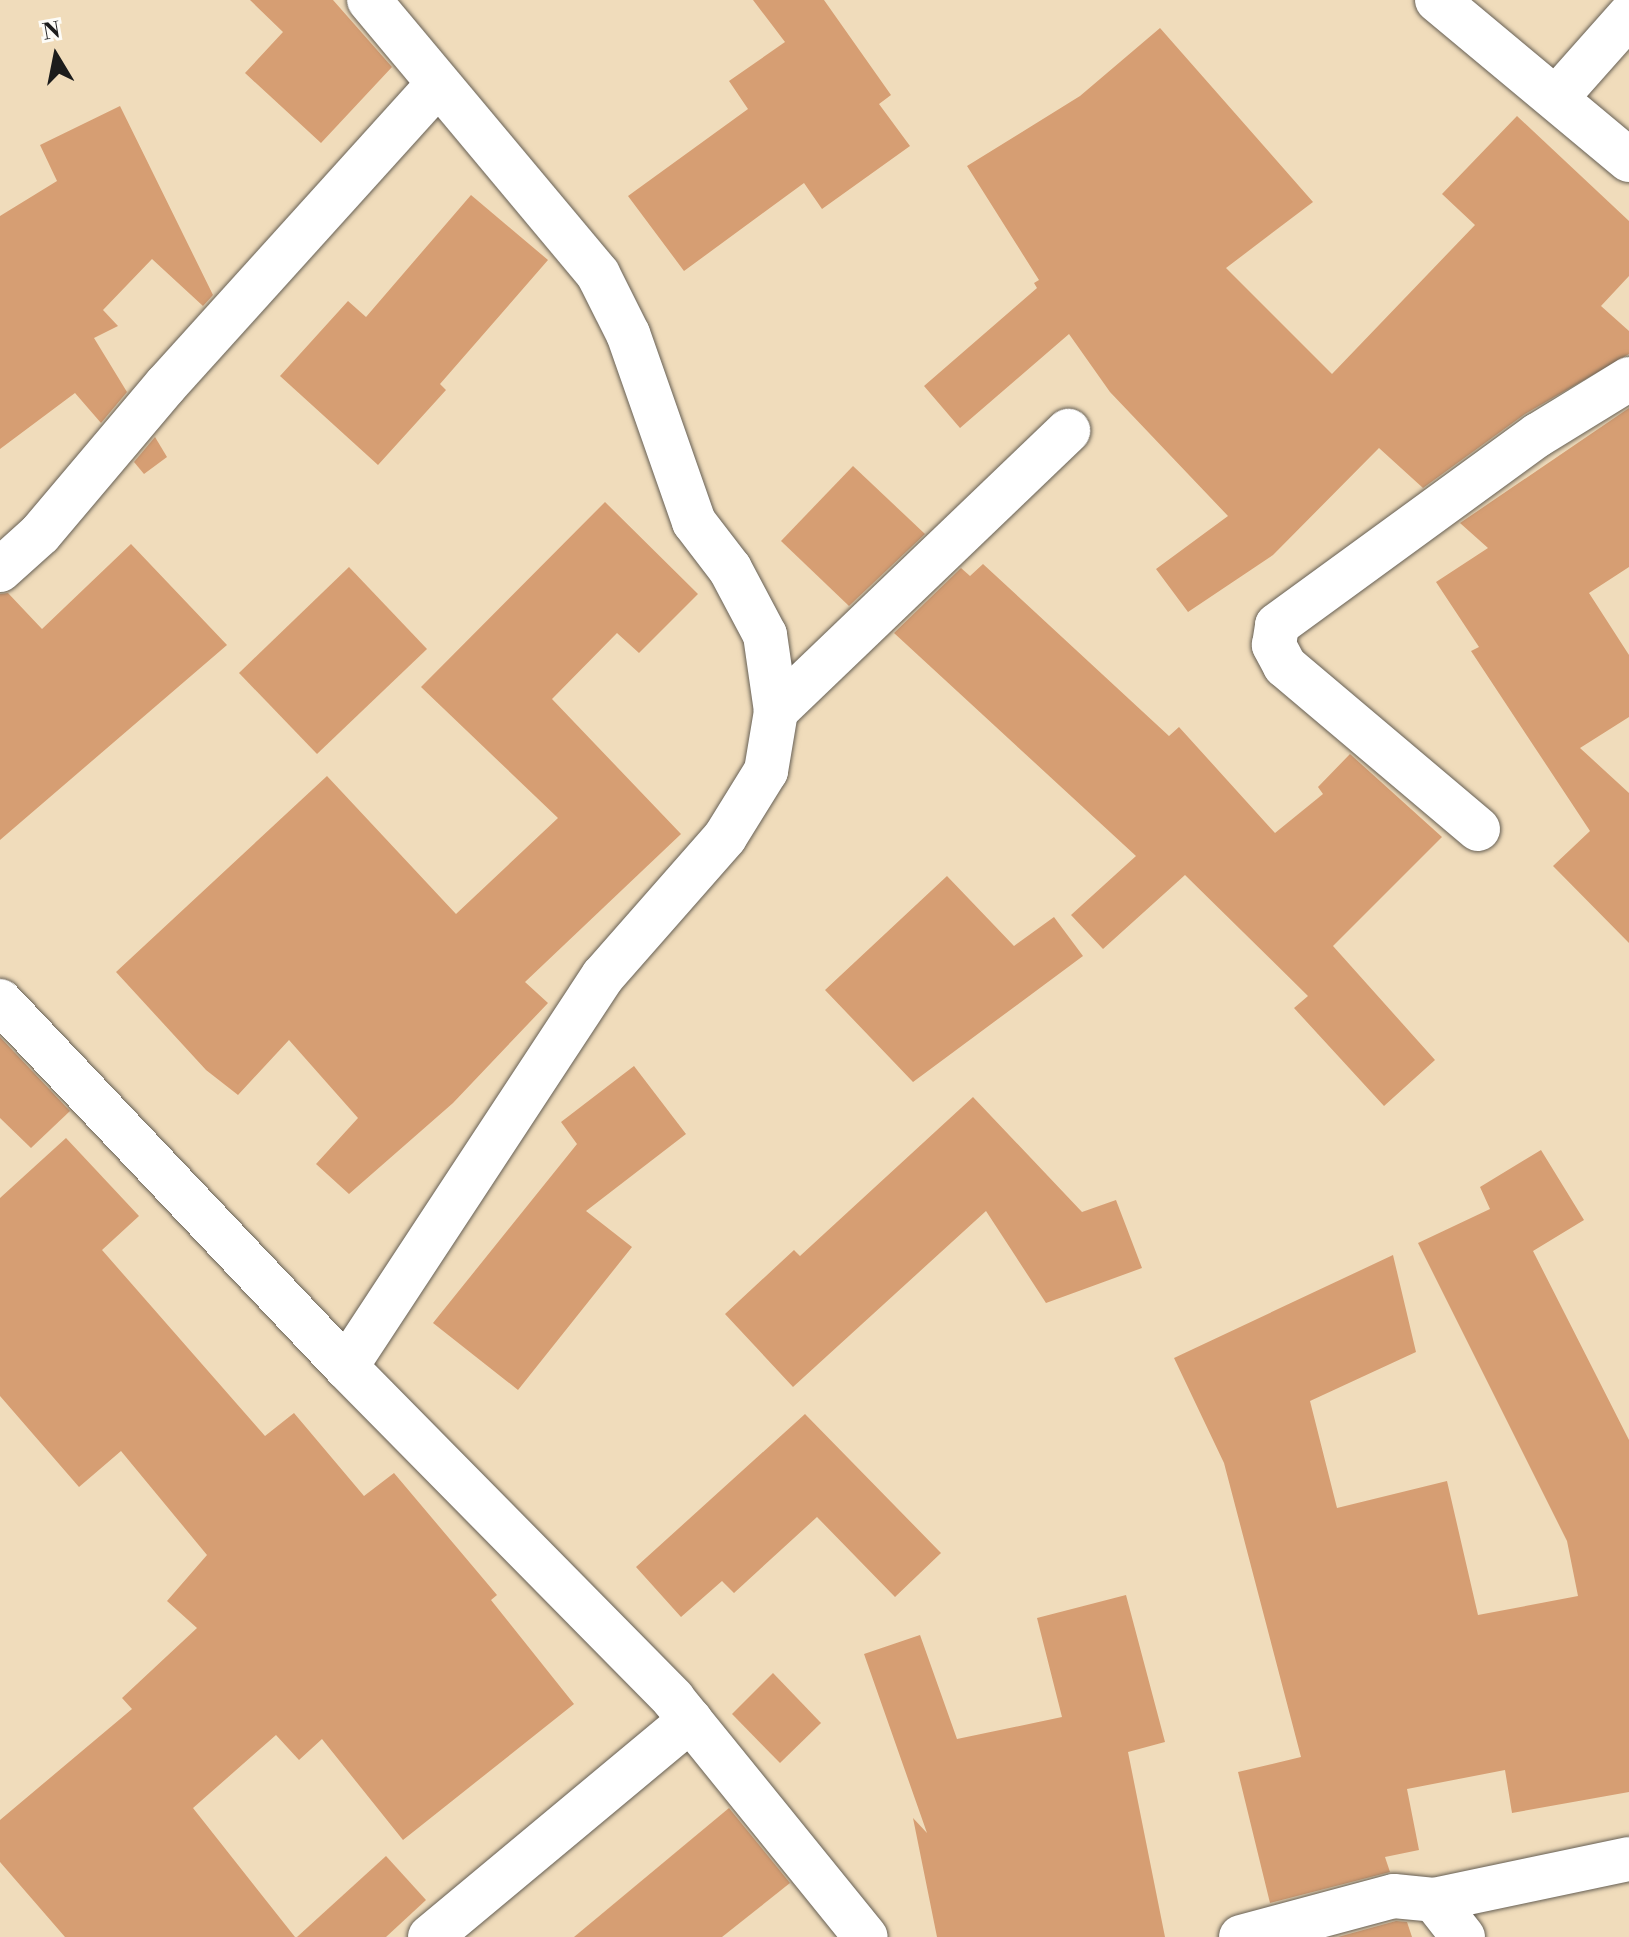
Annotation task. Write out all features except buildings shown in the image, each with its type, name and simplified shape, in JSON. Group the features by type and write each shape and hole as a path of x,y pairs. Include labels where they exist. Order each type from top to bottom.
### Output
{"street":[{"path":"346,1367 603,976 725,837 766,771 776,711 765,635 730,569 694,522 628,334 598,274 369,0"},
{"path":"1437,0 1629,160"},
{"path":"1557,97 1629,16"},
{"path":"0,570 40,534 166,385 437,85"},
{"path":"1478,829 1285,666 1274,645 1277,625 1538,435 1629,379"},
{"path":"776,711 1068,431"},
{"path":"0,1001 346,1367 690,1720 866,1937"},
{"path":"430,1937 690,1720"},
{"path":"1241,1937 1394,1896 1434,1900 1629,1859"},
{"path":"1434,1900 1463,1937"}]}
